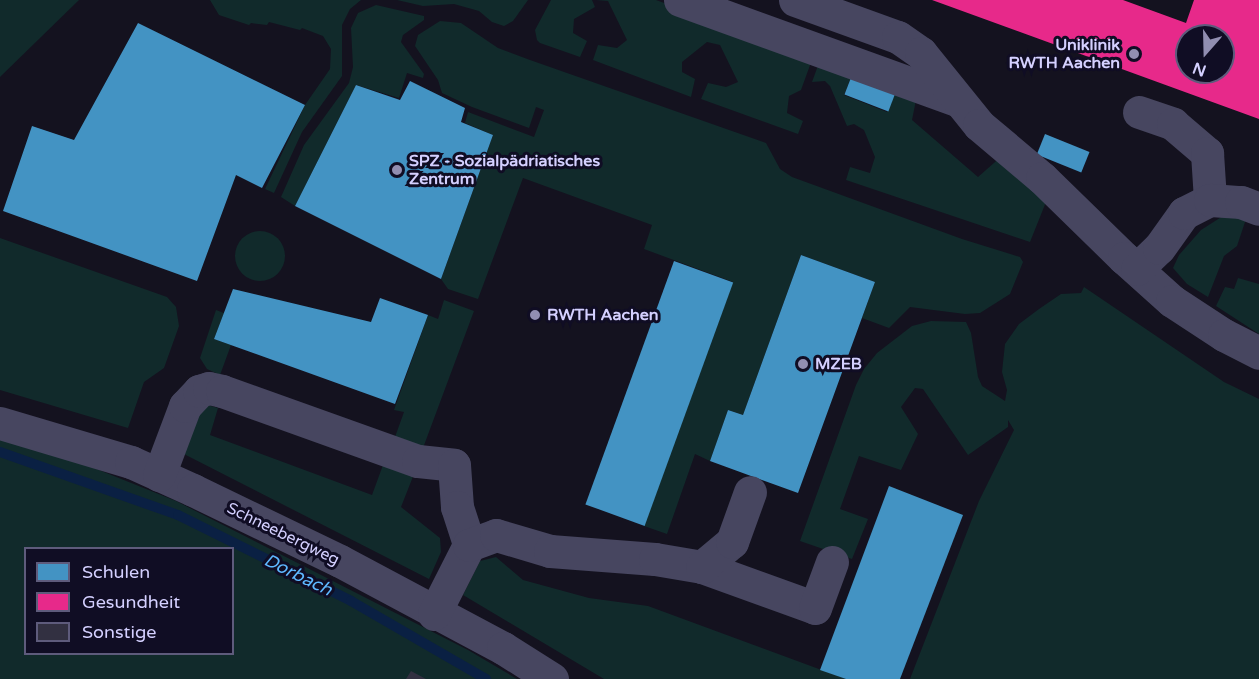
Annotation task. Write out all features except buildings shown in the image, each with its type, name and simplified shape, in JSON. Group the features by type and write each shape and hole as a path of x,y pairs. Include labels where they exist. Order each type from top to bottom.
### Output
{"street":[{"path":"680,0 957,100"},
{"path":"795,0 898,37 921,53 979,125 1042,178 1172,301 1259,353"},
{"path":"1139,112 1173,124 1207,153 1210,200"},
{"path":"1137,269 1159,248 1184,213 1210,200 1241,202 1259,209"},
{"path":"159,475 185,406 199,391 209,388 418,461 454,465 457,507 469,545"},
{"name":"Schneebergweg","path":"0,423 131,462 339,561 434,614 503,648 552,679"},
{"path":"702,567 732,542 750,492"},
{"path":"434,614 469,545 496,535 550,551 655,559 702,567 815,608 832,562"}],"green space":[{"path":"0,0 79,0 0,77"},
{"path":"210,0 361,0 350,9 342,25 342,76 302,132 274,193 265,189 305,105 330,69 331,49 323,36 302,28 300,30 269,22 267,25 251,23 249,25 219,15"},
{"path":"397,0 528,0 513,21 504,26 492,22 479,11 454,4 423,6"},
{"path":"551,0 592,0 595,7 574,19 573,33 587,41 580,57 537,40 535,30"},
{"path":"596,0 656,0 813,57 801,90 789,96 787,113 803,121 798,134 701,99 708,83 726,87 738,82 720,45 707,42 682,62 682,72 695,79 691,97 593,60 598,45 617,48 627,40 608,1"},
{"path":"376,5 424,16 424,20 403,35 401,42 424,74 423,78 407,73 399,98 356,85 295,206 281,197 304,145 349,83 353,67 351,28 358,13"},
{"path":"440,21 461,23 498,48 766,143 780,169 792,177 962,239 1020,257 1023,262 1010,294 980,313 965,314 910,307 889,328 862,318 875,282 801,255 743,415 728,410 710,461 695,454 667,534 644,526 733,282 644,249 652,225 523,178 478,299 448,289 441,279 493,135 465,123 468,112 534,137 544,110 536,107 529,128 442,93 438,80 415,46 418,35"},
{"path":"820,60 852,75 844,95 887,112 897,89 917,95 912,120 978,177 1003,155 1048,197 1030,242 846,180 850,167 870,173 875,157 864,130 854,124 847,126 830,86 825,81 812,82"},
{"path":"1226,214 1247,216 1237,246 1224,256 1208,297 1187,284 1173,268 1179,255 1201,230"},
{"path":"255,231 265,231 278,238 285,251 285,261 278,274 265,281 255,281 246,277 239,270 235,261 235,251 239,242 246,235"},
{"path":"0,238 167,297 176,307 179,326 164,368 144,382 128,428 0,390"},
{"path":"1238,278 1259,284 1259,334 1216,306 1225,287 1234,289"},
{"path":"1084,287 1224,382 1259,399 1259,679 910,679 979,501 1014,430 1008,420 1008,427 968,455 923,389 915,388 901,407 918,434 901,470 859,456 840,509 868,519 852,559 800,541 856,385 864,369 877,353 912,326 931,321 966,322 971,333 978,377 982,386 1005,401 1007,390 1002,372 1005,344 1019,324 1039,309 1061,294 1081,293"},
{"path":"444,300 474,311 423,448 395,437 404,412 394,410 428,315 438,319"},
{"path":"216,310 224,313 214,339 231,345 220,375 207,369 200,358"},
{"path":"207,405 218,408 210,435 372,495 383,465 414,474 401,507 440,538 441,552 429,579 178,451 189,417"},
{"path":"0,439 89,466 176,501 468,650 517,679 0,679"},
{"path":"496,557 523,580 589,598 648,606 846,679 604,679 463,595 480,561"}],"waterway":[{"name":"Dorbach","path":"0,452 178,515 351,601 486,679"}],"place":[{"name":"Uniklinik RWTH Aachen","path":"1134,54"},
{"name":"SPZ - Sozialpädriatisches Zentrum","path":"397,170"},
{"name":"RWTH Aachen","path":"535,315"},
{"name":"MZEB","path":"803,364"}]}
